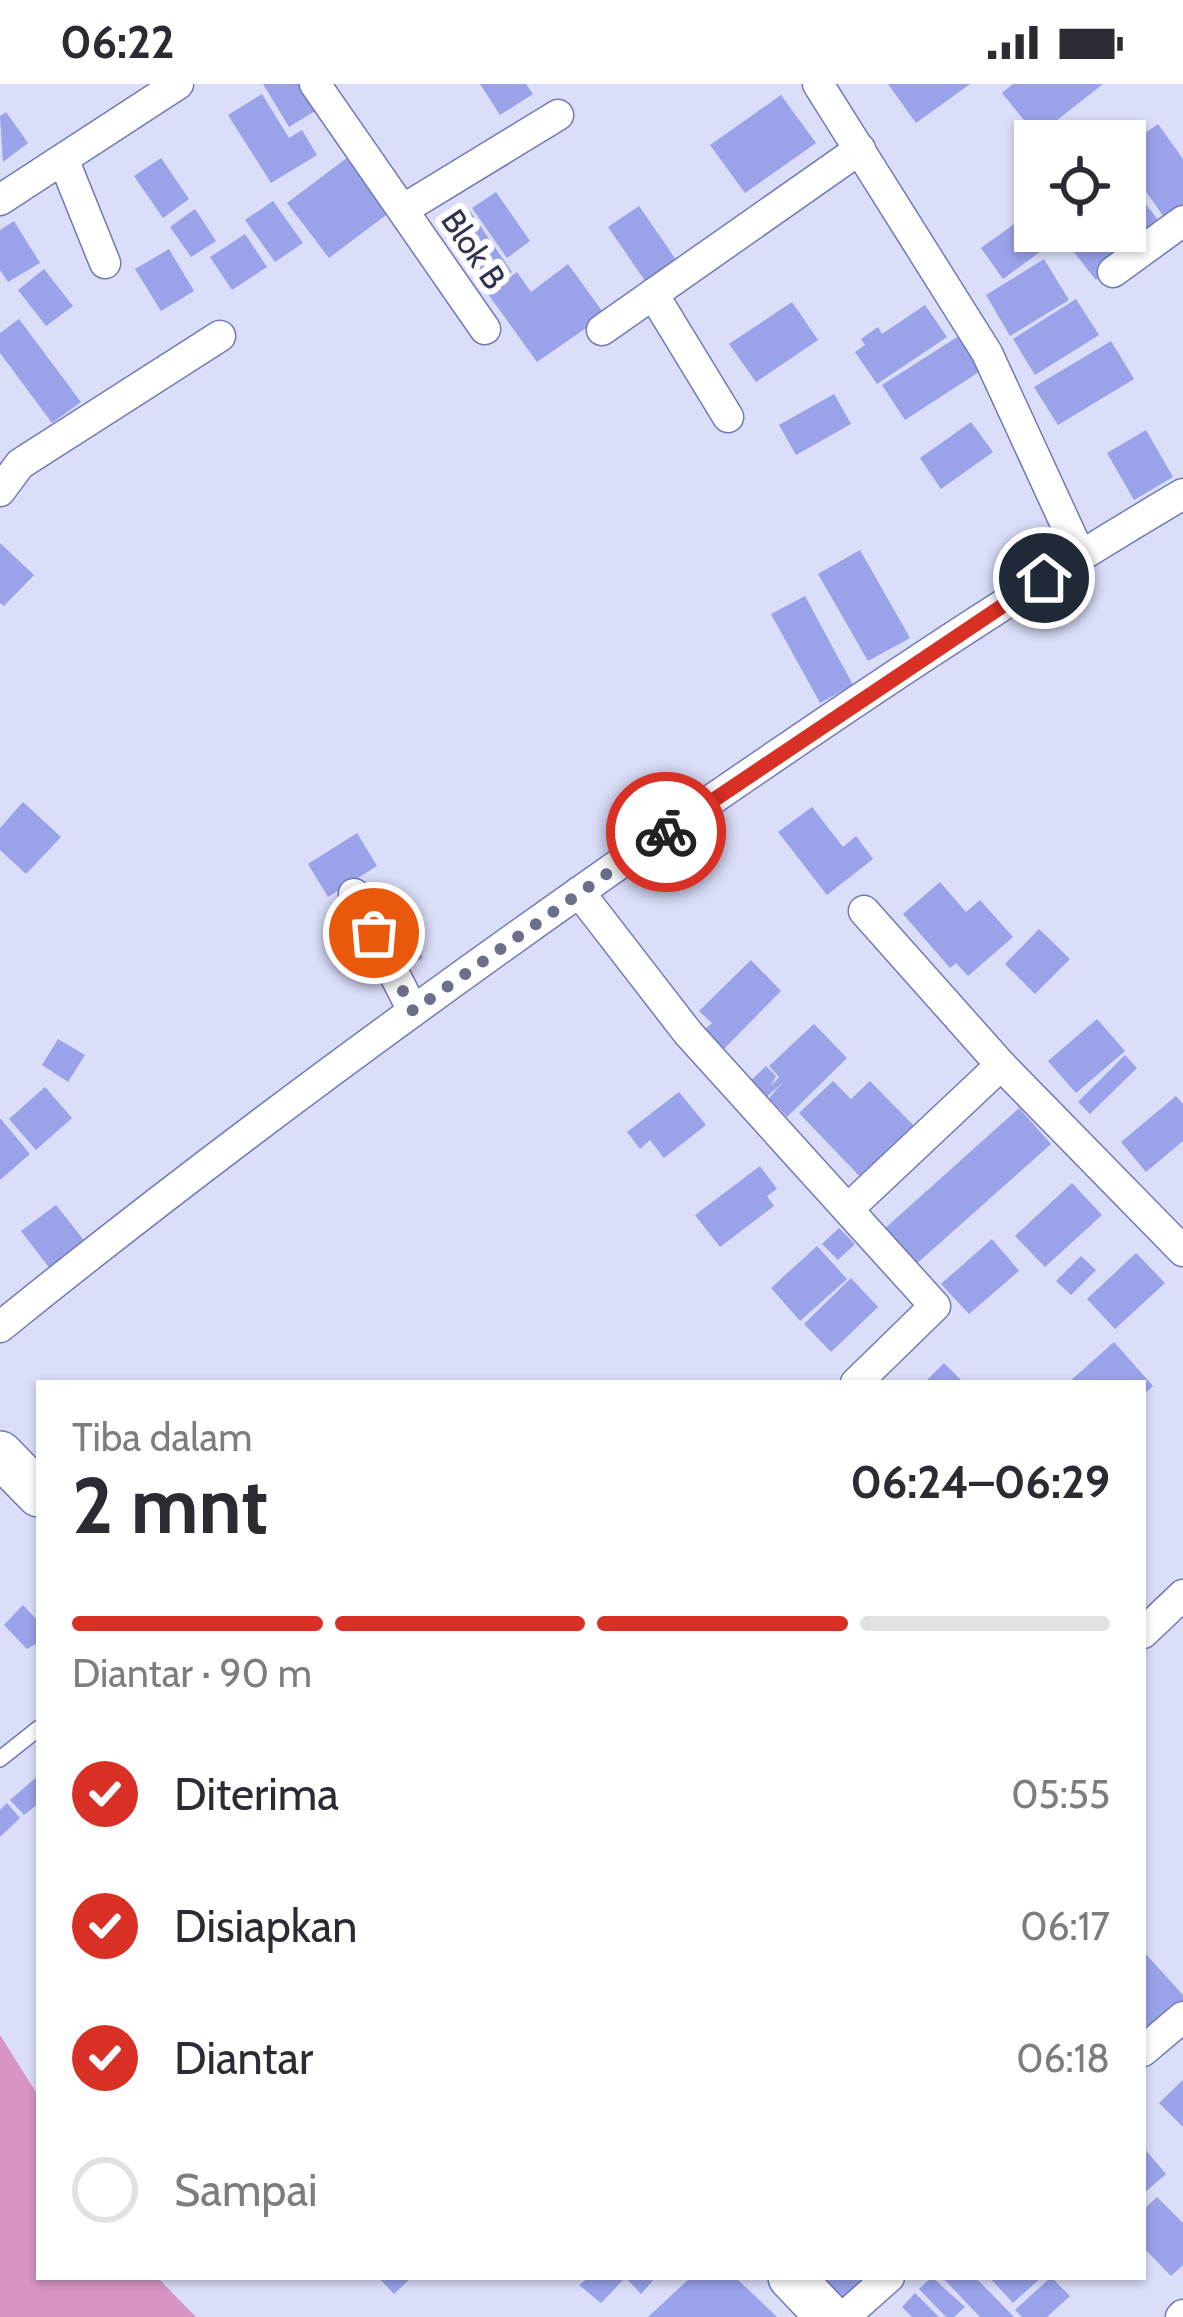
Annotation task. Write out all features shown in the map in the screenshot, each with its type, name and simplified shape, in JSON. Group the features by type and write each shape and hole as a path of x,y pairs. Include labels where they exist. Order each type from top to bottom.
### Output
{"street":[{"path":"0,200 178,84"},
{"name":"Blok B","path":"315,84 484,329"},
{"path":"818,84 987,353 1080,555"},
{"name":"Blok B","path":"404,209 558,116"},
{"path":"602,330 860,149"},
{"path":"64,161 105,263"},
{"path":"1113,272 1183,221"},
{"path":"653,294 728,416"},
{"path":"0,491 20,464 220,336"},
{"path":"0,1327 166,1192 579,892 865,693 1183,494"},
{"path":"579,892 688,1033 935,1306 859,1380"},
{"path":"354,894 413,1011"},
{"path":"864,911 1001,1066 1183,1251"},
{"path":"848,1209 1001,1066"},
{"path":"0,1454 36,1491"},
{"path":"1146,1630 1183,1595"},
{"path":"1146,2049 1183,2018"},
{"path":"794,2280 829,2317"},
{"path":"844,2317 886,2280"}],"lane":[{"path":"0,1759 36,1730"}],"shaded area":[{"path":"0,2035 36,2092 36,2280 160,2280 196,2317 0,2317"}],"building":[{"path":"263,84 309,84 323,106 289,127"},
{"path":"480,84 526,84 533,94 500,115"},
{"path":"888,84 970,84 916,123"},
{"path":"1013,84 1103,84 1057,120 1024,120 1002,93"},
{"path":"262,94 289,138 302,130 317,155 271,183 228,115"},
{"path":"781,95 816,143 745,193 710,145"},
{"path":"6,112 28,143 3,162 0,116"},
{"path":"1158,124 1183,159 1183,204 1164,217 1146,192 1146,132"},
{"path":"352,154 394,209 329,258 287,203"},
{"path":"161,158 189,199 163,218 134,176"},
{"path":"496,192 530,241 507,258 472,208"},
{"path":"273,201 303,243 275,262 245,220"},
{"path":"1146,204 1163,226 1146,239"},
{"path":"639,206 679,264 648,285 608,227"},
{"path":"195,209 216,241 191,257 170,227"},
{"path":"470,211 512,272 486,290 443,229"},
{"path":"14,221 40,263 8,282 0,270 0,230"},
{"path":"1014,224 1014,252 1040,252 1003,279 981,248"},
{"path":"245,234 267,267 232,290 210,257"},
{"path":"169,249 194,291 161,311 135,269"},
{"path":"1074,252 1123,252 1126,256 1096,280"},
{"path":"1044,259 1069,300 1010,336 986,295"},
{"path":"568,264 605,315 537,362 488,294 517,272 531,292"},
{"path":"44,269 73,306 46,326 18,290"},
{"path":"1076,299 1099,335 1035,375 1013,339"},
{"path":"792,302 818,340 756,382 729,344"},
{"path":"925,305 947,337 877,384 855,352 865,345 861,339 878,327 882,334"},
{"path":"19,319 81,402 52,423 0,353 0,333"},
{"path":"962,334 985,368 905,420 882,385"},
{"path":"1111,341 1134,379 1058,425 1034,387"},
{"path":"834,394 851,424 796,455 779,425"},
{"path":"971,422 993,452 941,489 920,458"},
{"path":"1146,430 1173,477 1134,500 1107,453"},
{"path":"0,543 34,575 4,606 0,603"},
{"path":"860,550 910,638 868,661 818,574"},
{"path":"805,596 853,685 820,703 771,614"},
{"path":"23,802 61,837 26,874 0,850 0,828"},
{"path":"812,807 843,847 856,836 873,859 827,895 778,832"},
{"path":"357,833 377,866 328,897 308,864"},
{"path":"940,882 966,912 980,900 1013,937 968,976 956,963 950,968 903,914"},
{"path":"408,927 423,958 403,968 388,937"},
{"path":"1039,929 1070,959 1035,994 1005,964"},
{"path":"751,960 781,991 722,1051 703,1031 712,1023 699,1011"},
{"path":"1097,1019 1125,1051 1076,1093 1048,1061"},
{"path":"814,1024 847,1058 787,1117 769,1098 783,1082 761,1102 745,1086 766,1066 776,1076 771,1086 779,1077 769,1066"},
{"path":"58,1039 85,1055 68,1082 42,1065"},
{"path":"1125,1055 1137,1068 1090,1114 1078,1102"},
{"path":"833,1081 851,1099 870,1081 920,1132 866,1183 799,1113"},
{"path":"45,1087 72,1118 36,1150 9,1119"},
{"path":"679,1092 706,1125 664,1158 650,1140 640,1149 627,1132"},
{"path":"1176,1096 1183,1104 1183,1141 1146,1172 1121,1142"},
{"path":"1019,1108 1051,1144 914,1266 882,1231"},
{"path":"0,1118 30,1154 0,1180"},
{"path":"760,1166 777,1189 767,1196 774,1206 720,1247 695,1215"},
{"path":"1072,1183 1102,1215 1045,1267 1015,1236"},
{"path":"56,1205 86,1243 51,1270 21,1231"},
{"path":"839,1228 855,1244 838,1260 822,1244"},
{"path":"992,1239 1019,1271 969,1314 941,1284"},
{"path":"817,1246 847,1279 800,1321 771,1288"},
{"path":"1136,1253 1165,1283 1115,1329 1087,1299"},
{"path":"1081,1256 1096,1270 1071,1295 1056,1281"},
{"path":"851,1278 878,1307 831,1352 804,1324"},
{"path":"1114,1342 1153,1386 1146,1392 1146,1380 1071,1380"},
{"path":"944,1363 961,1380 927,1380"},
{"path":"23,1605 36,1619 36,1644 27,1649 4,1625"},
{"path":"36,1778 36,1805 24,1815 10,1800"},
{"path":"7,1803 20,1818 0,1837 0,1810"},
{"path":"1146,1954 1183,1995 1183,2005 1152,2032 1146,2025"},
{"path":"1183,2080 1183,2127 1159,2103"},
{"path":"1146,2151 1166,2174 1146,2191"},
{"path":"1157,2197 1183,2223 1183,2265 1171,2276 1146,2250 1146,2207"},
{"path":"381,2280 409,2280 394,2294"},
{"path":"585,2280 623,2280 601,2303 579,2285"},
{"path":"628,2280 653,2280 641,2294"},
{"path":"688,2280 738,2280 777,2317 648,2317"},
{"path":"825,2280 883,2280 852,2309"},
{"path":"935,2280 965,2307 954,2317 946,2317 919,2289"},
{"path":"945,2280 978,2280 1014,2317 980,2317"},
{"path":"992,2280 1039,2280 1013,2303"},
{"path":"1048,2280 1054,2280 1070,2296 1047,2317 1022,2317 1015,2310"},
{"path":"915,2293 939,2317 912,2317 902,2307"}],"way so far":[{"path":"374,933 413,1011 666,832"}],"route":[{"path":"666,832 865,693 1044,578"}]}
